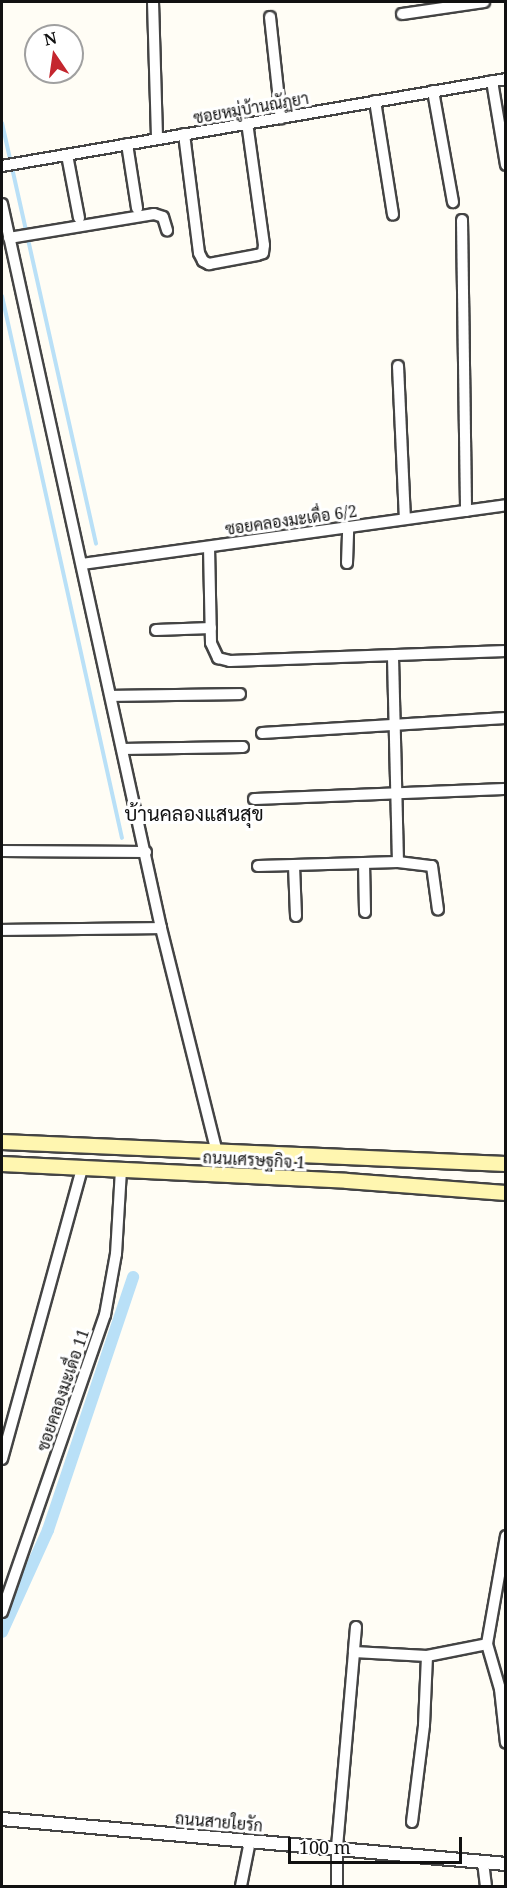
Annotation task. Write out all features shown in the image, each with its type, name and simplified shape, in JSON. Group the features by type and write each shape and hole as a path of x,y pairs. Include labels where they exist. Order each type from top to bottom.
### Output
{"main road":[{"name":"ถนนเศรษฐกิจ 1","path":"2,1142 506,1164"},
{"name":"ถนนเศรษฐกิจ 1","path":"2,1164 347,1181 506,1193"}],"street":[{"path":"153,2 157,139"},
{"path":"402,15 484,2"},
{"path":"270,17 281,118"},
{"name":"ซอยหมู่บ้านณัฏยา","path":"2,166 506,79"},
{"path":"492,81 506,165"},
{"path":"433,91 453,202"},
{"path":"375,101 393,214"},
{"path":"184,134 199,253 203,261 209,264 263,253 264,245 247,123"},
{"path":"127,144 137,208"},
{"path":"68,155 79,218"},
{"path":"2,204 162,928 217,1153"},
{"path":"9,238 154,214 163,217 166,230"},
{"path":"462,220 466,511"},
{"path":"398,366 405,518"},
{"name":"ซอยคลองมะเดื่อ 6/2","path":"82,564 506,505"},
{"path":"347,563 348,527"},
{"path":"209,547 212,650 218,658 230,661 506,651"},
{"path":"156,630 211,628"},
{"path":"393,656 398,862"},
{"path":"111,696 240,694"},
{"path":"262,733 506,718"},
{"path":"122,750 243,747"},
{"path":"254,799 506,789"},
{"path":"2,851 146,852"},
{"path":"258,866 398,862 432,866 435,870 438,910"},
{"path":"364,863 365,912"},
{"path":"294,866 296,916"},
{"path":"2,930 162,928"},
{"path":"2,1459 82,1169"},
{"name":"ซอยคลองมะเดื่อ 11","path":"2,1612 105,1315 116,1254 121,1171"},
{"path":"506,1536 487,1644 500,1689 506,1743"},
{"path":"337,1887 337,1847 356,1627"},
{"path":"354,1652 427,1656 487,1644"},
{"path":"412,1822 425,1713 427,1656"},
{"name":"ถนนสายใยรัก","path":"2,1819 337,1847 506,1864"},
{"path":"242,1887 250,1841"},
{"path":"483,1862 486,1887"}],"waterway":[{"path":"2,123 96,544"},
{"path":"2,296 122,838"},
{"path":"2,1632 48,1530 133,1277"}],"district":[{"name":"บ้านคลองแสนสุข","path":"194,813"}]}
